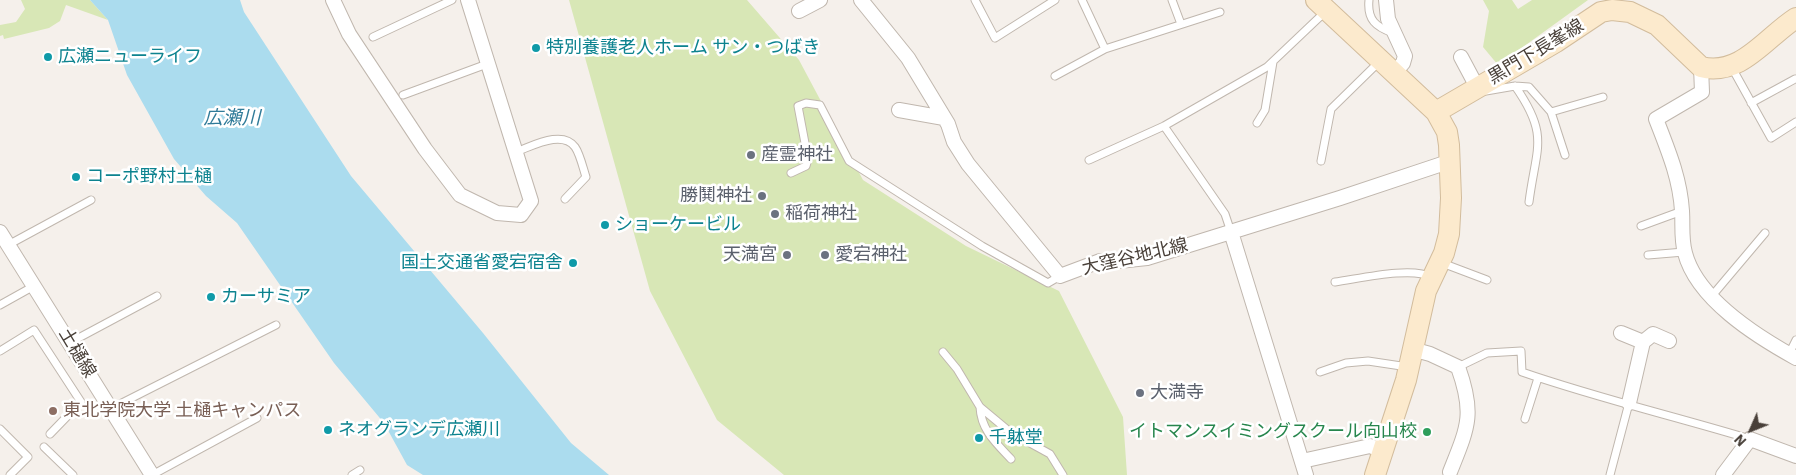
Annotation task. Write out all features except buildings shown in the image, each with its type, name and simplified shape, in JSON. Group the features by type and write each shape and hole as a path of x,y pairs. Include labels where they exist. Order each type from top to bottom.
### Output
{"street":[{"path":"333,0 349,34 425,149 460,195 497,213 521,215 530,201 468,0"},
{"path":"799,11 820,0"},
{"name":"大窪谷地北線","path":"861,0 908,58 944,118 968,164 1060,276 1100,261 1119,262 1147,258 1450,161"},
{"path":"1386,0 1386,13 1405,56 1403,63 1387,67"},
{"path":"1321,5 1436,112 1447,132 1450,161 1449,234 1436,270 1375,475"},
{"name":"黒門下長峯線","path":"1436,112 1556,42 1601,12 1618,5 1657,25 1701,67"},
{"path":"1793,356 1748,328 1710,297 1692,272 1684,252 1682,211 1676,171 1656,120 1702,92 1701,67 1711,70 1730,66 1756,51 1796,18"},
{"path":"1460,57 1478,87"},
{"path":"899,110 944,118"},
{"name":"土樋線","path":"0,232 71,342 110,409 152,475"},
{"path":"1231,232 1306,475"},
{"path":"1621,333 1643,342"},
{"path":"1629,403 1643,342 1653,334 1669,341"},
{"path":"1410,358 1430,354 1458,367 1467,393 1469,415 1466,433 1450,474"},
{"path":"1722,475 1750,438 1796,456"},
{"path":"1302,461 1370,446 1383,451"}],"lane":[{"path":"373,37 452,0"},
{"path":"974,0 995,38 1055,0"},
{"path":"1082,0 1105,49"},
{"path":"1172,0 1181,24"},
{"path":"1369,0 1368,13 1373,22 1395,34"},
{"path":"1089,160 1164,126 1267,67 1321,5"},
{"path":"1055,76 1105,49 1220,12"},
{"path":"1257,123 1265,110 1273,62"},
{"path":"403,95 487,64"},
{"path":"1730,66 1771,138 1796,122"},
{"path":"1322,161 1331,109 1387,67"},
{"path":"1751,103 1795,79"},
{"path":"1515,86 1530,107 1538,125 1539,140 1529,202"},
{"path":"1478,87 1485,91 1515,86 1529,87 1551,112 1565,155"},
{"path":"1551,112 1602,97"},
{"path":"791,173 806,166 808,159 798,106 806,103 820,105 850,161 982,246 1048,283 1060,276"},
{"path":"1164,126 1225,214 1231,232"},
{"path":"515,153 556,138 567,140 575,147 586,177 565,198"},
{"path":"8,245 90,200"},
{"path":"1641,226 1682,211"},
{"path":"1710,297 1765,233"},
{"path":"1648,255 1684,252"},
{"path":"1335,282 1424,273 1436,270 1487,280"},
{"path":"0,305 34,286"},
{"path":"71,342 157,296"},
{"path":"110,409 276,325"},
{"path":"0,351 34,330 81,402 50,434"},
{"path":"1793,356 1796,340"},
{"path":"1458,367 1487,353 1521,351 1522,372 1575,390 1629,403 1750,438"},
{"path":"943,352 957,369 980,407 1010,432 1050,454 1063,475"},
{"path":"1320,372 1346,364 1410,358"},
{"path":"1525,419 1538,378"},
{"path":"1610,475 1629,403"},
{"path":"980,407 980,418 985,429 1011,459"},
{"path":"152,475 257,418"},
{"path":"0,429 30,455 10,475"},
{"path":"44,447 74,475"},
{"path":"352,475 360,470"}],"green space":[{"path":"21,0 90,0 108,20 66,5 60,21 49,28 4,39 3,35 0,36 0,25 16,22 25,9"},
{"path":"569,0 747,0 799,60 863,180 966,246 1059,291 1123,417 1127,475 784,475 717,420 650,291"},
{"path":"1483,0 1512,0 1518,9 1532,0 1588,0 1498,65 1483,47 1489,11"}],"water":[{"name":"広瀬川","path":"90,0 240,0 244,12 351,176 483,333 571,443 609,475 423,475 407,465 384,423 334,363 237,223 206,196 174,159 127,75 108,20"}],"place":[{"name":"特別養護老人ホーム サン・つばき","path":"536,48"},
{"name":"広瀬ニューライフ","path":"48,57"},
{"name":"産霊神社","path":"751,155"},
{"name":"コーポ野村土樋","path":"76,177"},
{"name":"勝鬨神社","path":"762,196"},
{"name":"稲荷神社","path":"775,214"},
{"name":"ショーケービル","path":"605,225"},
{"name":"天満宮","path":"787,255"},
{"name":"愛宕神社","path":"825,255"},
{"name":"国土交通省愛宕宿舎","path":"573,263"},
{"name":"カーサミア","path":"211,297"},
{"name":"大満寺","path":"1140,393"},
{"name":"東北学院大学 土樋キャンパス","path":"53,411"},
{"name":"ネオグランデ広瀬川","path":"328,430"},
{"name":"イトマンスイミングスクール向山校","path":"1427,432"},
{"name":"千躰堂","path":"979,438"}]}
